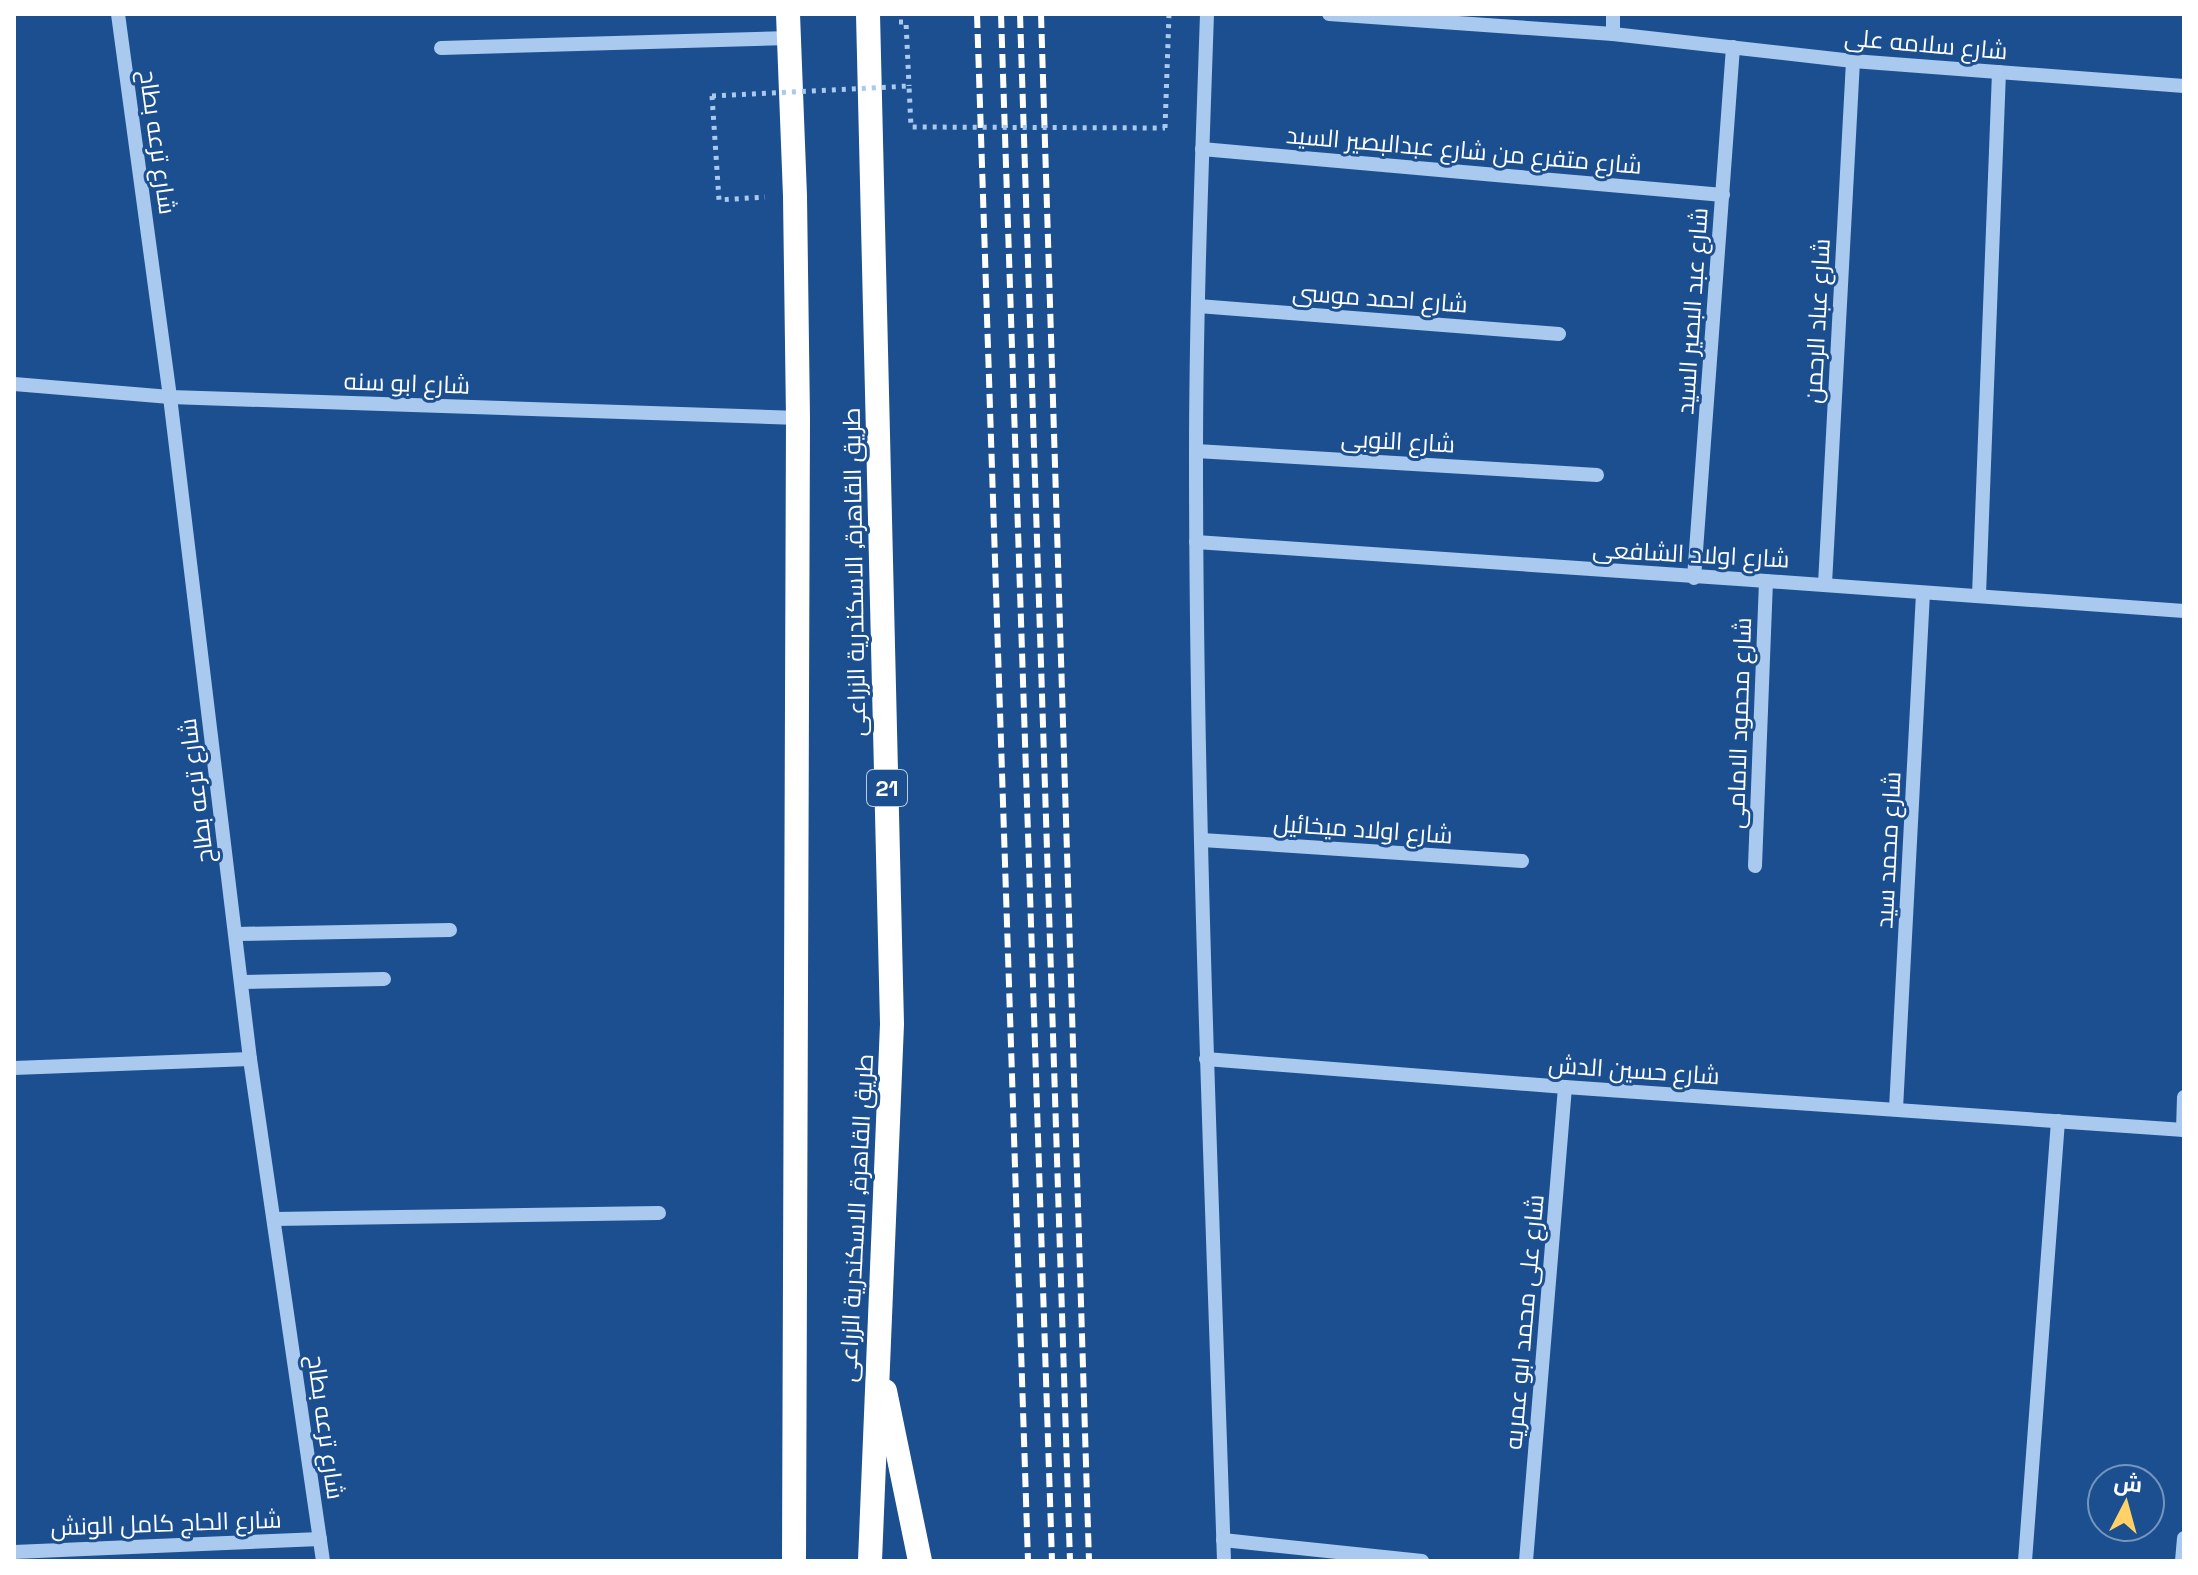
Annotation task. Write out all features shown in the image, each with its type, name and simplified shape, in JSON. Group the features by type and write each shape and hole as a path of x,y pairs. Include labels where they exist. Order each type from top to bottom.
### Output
{"highway":[{"name":"طريق القاهرة, الاسكندرية الزراعى","path":"868,14 892,1024 870,1561"},
{"path":"789,26 798,418 794,1561"},
{"path":"877,1353 920,1561"}],"street":[{"name":"شارع ترعه بطاح","path":"118,14 170,397 250,1059 323,1561"},
{"path":"1207,14 1198,306 1196,542 1206,1059 1224,1561"},
{"name":"شارع سلامه على","path":"1329,14 1613,34 1853,61 2184,86"},
{"path":"1613,14 1613,34"},
{"path":"441,48 789,26"},
{"name":"شارع عبد البصير السيد","path":"1694,578 1733,47"},
{"name":"شارع عباد الرحمن","path":"1825,584 1853,61"},
{"path":"1979,595 1999,72"},
{"name":"شارع متفرع من شارع عبدالبصير السيد","path":"1202,149 1723,195"},
{"name":"شارع احمد موسى","path":"1198,306 1559,334"},
{"name":"شارع ابو سنه","path":"14,384 170,397 798,418"},
{"name":"شارع النوبى","path":"1196,451 1597,475"},
{"name":"شارع اولاد الشافعى","path":"1196,542 2184,611"},
{"name":"شارع محمود الامامى","path":"1755,866 1766,581"},
{"name":"شارع محمد سيد","path":"1896,1109 1923,593"},
{"name":"شارع اولاد ميخائيل","path":"1202,840 1522,861"},
{"path":"236,934 450,930"},
{"path":"241,982 384,979"},
{"path":"14,1068 250,1059"},
{"name":"شارع حسين الدش","path":"1206,1059 2184,1130"},
{"name":"شارع على محمد ابو عمريه","path":"1526,1561 1565,1087"},
{"path":"2184,1097 2184,1130"},
{"path":"2025,1561 2058,1121"},
{"path":"274,1219 659,1213"},
{"path":"2182,1561 2184,1538"},
{"name":"شارع الحاج كامل الونش","path":"14,1552 320,1539"},
{"path":"1223,1540 1422,1561"}],"path":[{"path":"906,22 911,127 1165,128 1169,14"},
{"path":"795,196 719,200 712,96 909,86"}],"railway":[{"path":"977,14 1028,1561"},
{"path":"1001,14 1052,1561"},
{"path":"1020,14 1070,1561"},
{"path":"1041,14 1089,1561"}]}
